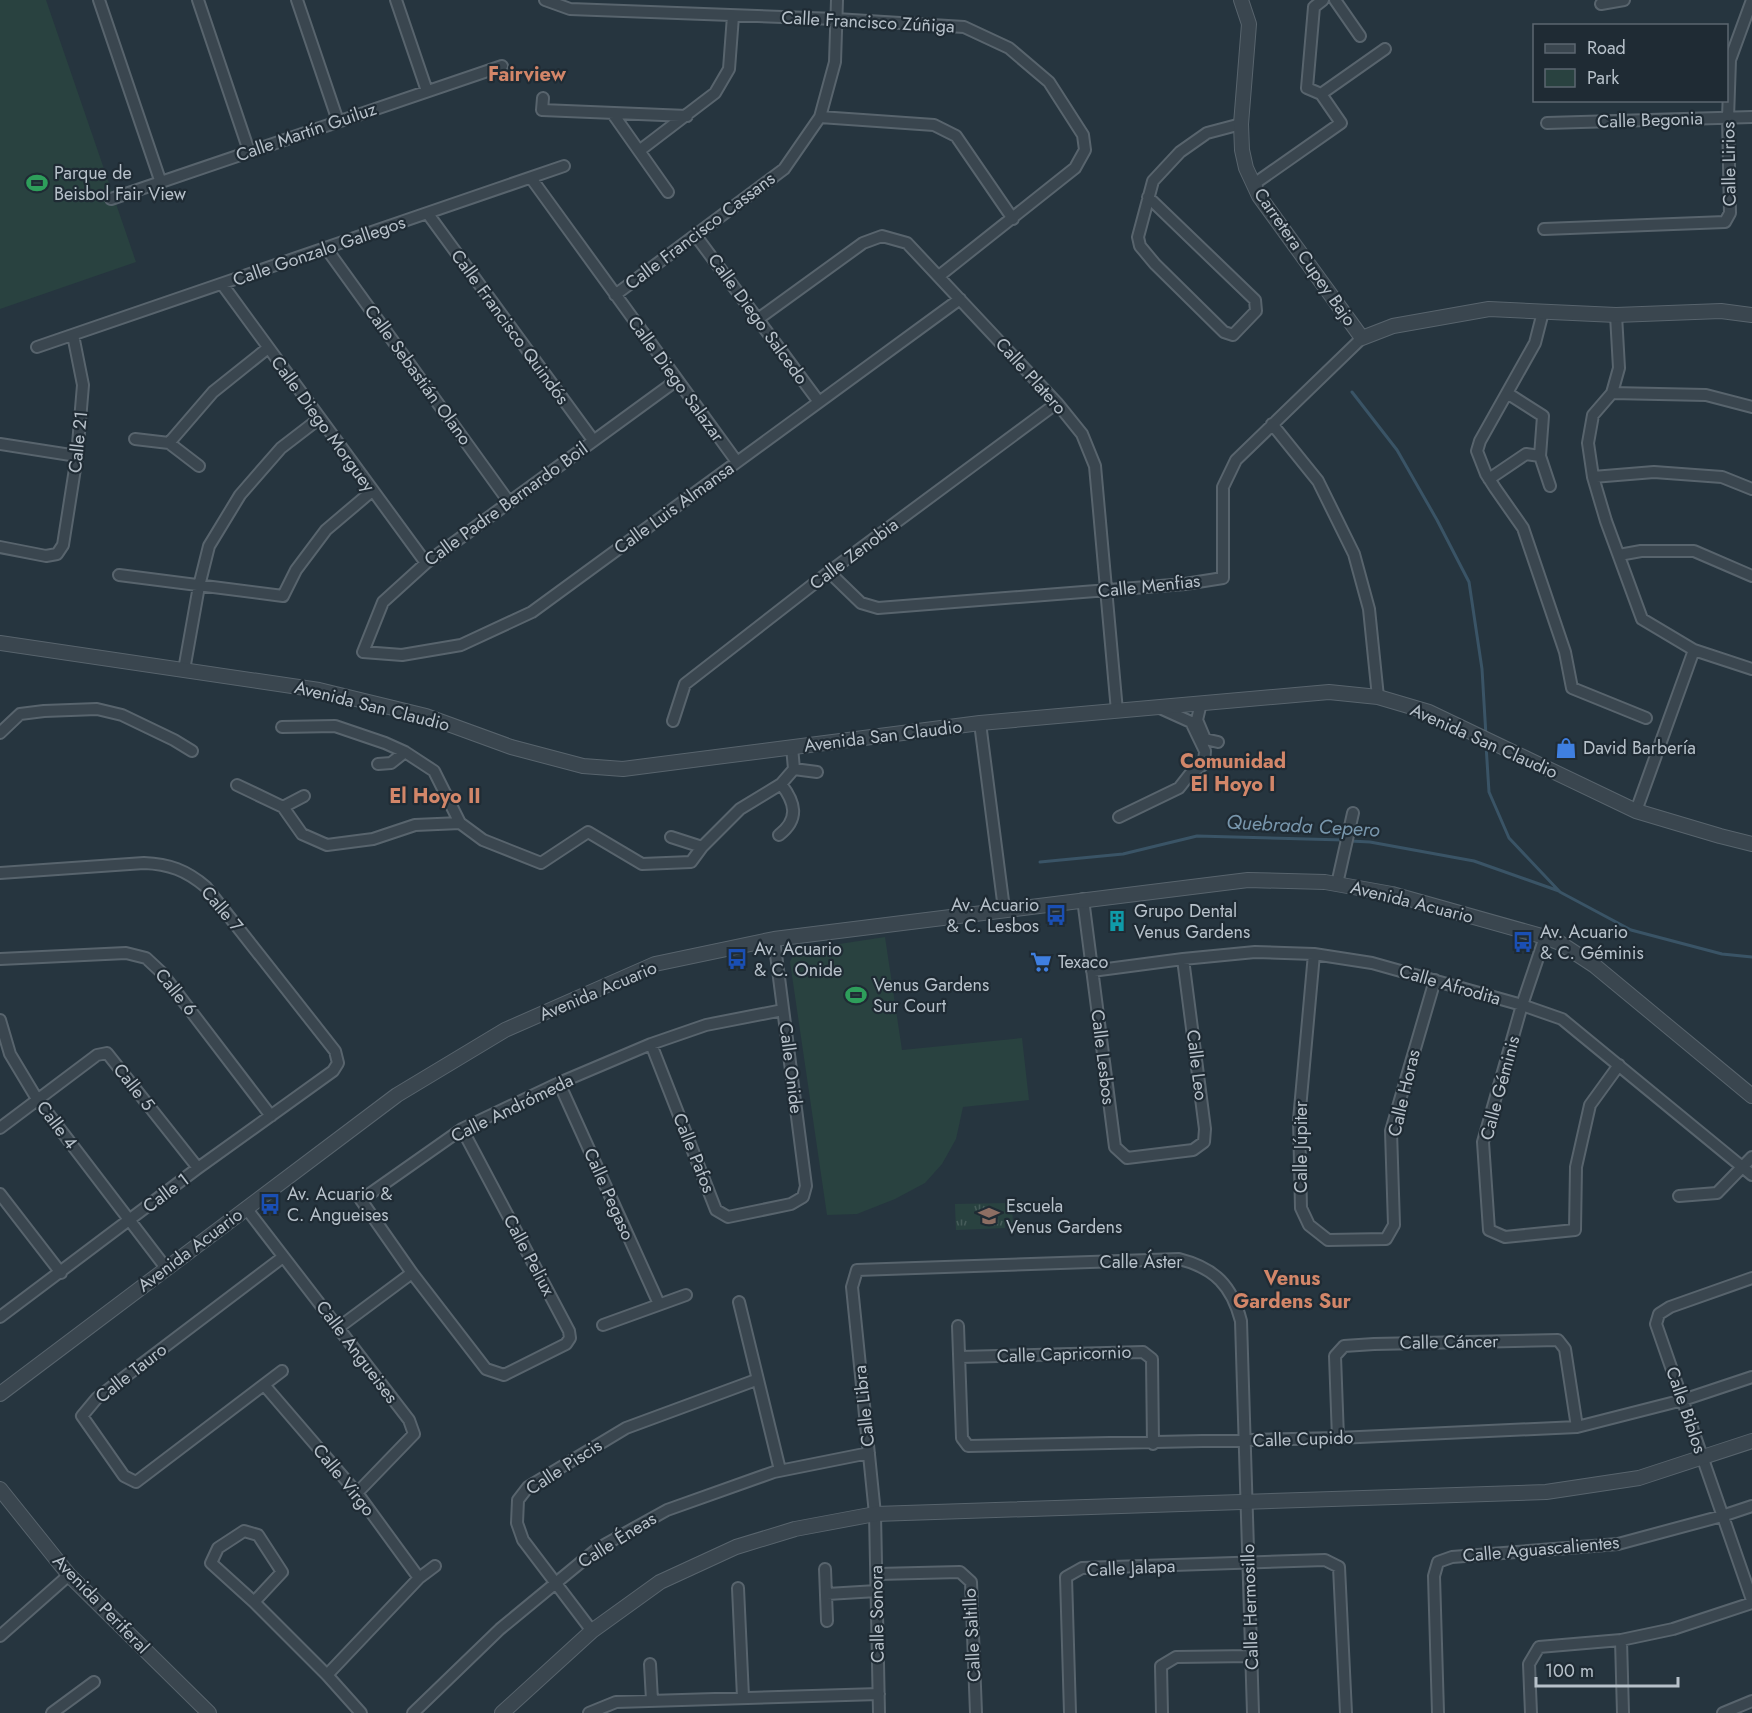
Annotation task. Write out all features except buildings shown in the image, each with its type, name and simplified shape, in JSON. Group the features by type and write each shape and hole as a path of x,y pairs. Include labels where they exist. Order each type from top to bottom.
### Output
{"street":[{"path":"99,0 160,180"},
{"path":"198,0 249,151"},
{"path":"297,0 338,121"},
{"path":"396,0 427,91"},
{"name":"Calle Francisco Zúñiga","path":"545,0 570,9 964,27 1009,48 1049,82 1083,135 1084,150 1075,168 939,276"},
{"name":"Calle Francisco Cassans","path":"615,295 784,169 820,117 835,62 837,0"},
{"name":"Carretera Cupey Bajo","path":"1241,0 1249,24 1241,124 1242,150 1246,168 1259,196 1362,338 1393,326 1489,309 1616,315 1721,311 1752,315"},
{"path":"1254,184 1341,123 1321,94 1307,88 1314,7 1323,0"},
{"path":"1335,0 1360,36"},
{"path":"1601,4 1624,0"},
{"name":"Calle Lirios","path":"1544,229 1725,222 1730,213 1728,118 1730,60 1752,0"},
{"path":"639,150 715,93 729,69 733,16"},
{"path":"1321,94 1385,49"},
{"name":"Calle Martín Guiluz","path":"111,198 502,66"},
{"path":"543,98 543,110 687,116"},
{"path":"613,114 668,192"},
{"path":"820,117 934,124 957,136 1013,219"},
{"name":"Calle Begonia","path":"1547,123 1752,117"},
{"path":"1148,197 1255,300 1256,311 1233,335 1224,332 1140,246 1138,237 1148,197 1153,181 1180,153 1207,133 1241,124"},
{"name":"Calle Gonzalo Gallegos","path":"37,347 564,166"},
{"name":"Calle Diego Salazar","path":"531,178 737,462"},
{"name":"Calle Francisco Quindós","path":"428,214 593,440"},
{"name":"Calle Diego Salcedo","path":"696,236 819,402"},
{"name":"Calle Platero","path":"758,319 863,243 882,236 907,243 1057,403 1082,434 1095,466 1117,711"},
{"name":"Calle Sebastián Olano","path":"326,248 509,502"},
{"name":"Calle Diego Morguey","path":"222,284 426,563"},
{"name":"Calle Luis Almansa","path":"363,652 402,655 462,645 532,612 960,299"},
{"path":"1543,312 1535,343 1480,441 1477,451 1489,479 1523,528 1564,652 1572,688 1646,718"},
{"path":"1616,315 1619,368 1612,393 1593,415 1588,443 1593,477 1606,521 1642,619 1694,650 1752,669"},
{"name":"Calle 21","path":"0,547 46,556 57,554 63,545 77,456 83,385 73,335"},
{"name":"Calle Menfias","path":"830,572 861,603 878,608 1107,591 1223,578 1223,487 1236,460 1362,338"},
{"path":"169,443 213,392 268,348"},
{"name":"Calle Padre Bernardo Boil","path":"363,652 383,602 426,563 677,380"},
{"path":"1508,393 1544,416 1540,456 1550,486"},
{"path":"1612,393 1706,395 1752,407"},
{"name":"Calle Zenobia","path":"673,722 685,684 830,572 1057,403"},
{"path":"184,670 199,586 209,546 240,495 274,456 320,418"},
{"path":"1272,424 1318,481 1354,554 1369,609 1378,697"},
{"path":"135,439 169,443 199,466"},
{"path":"0,444 77,456"},
{"path":"1489,479 1526,454 1540,456"},
{"path":"1593,477 1654,472 1722,477 1752,489"},
{"path":"119,575 283,596 296,570 326,530 372,491"},
{"path":"1619,555 1641,551 1694,551 1752,576"},
{"name":"Avenida San Claudio","path":"0,643 319,690 426,716 511,747 583,766 623,769 980,723 1329,692 1378,697 1429,712 1636,811 1752,844"},
{"path":"1636,811 1694,650"},
{"path":"1201,704 1197,720 1205,739 1218,742"},
{"path":"1119,817 1179,788 1190,774 1204,764 1205,751 1191,722 1159,707"},
{"path":"0,733 20,714 97,709 122,715 192,751"},
{"path":"980,723 1004,909"},
{"path":"282,727 334,726 405,752 434,771 460,823 483,840 541,863 588,832 642,864 691,862 702,846 740,809 781,784 794,769 792,747"},
{"path":"378,764 391,763 405,752"},
{"path":"794,769 817,772"},
{"path":"779,835 787,829 794,813 792,798 781,784"},
{"path":"237,785 283,807 302,834 327,845 373,839 415,825 460,823"},
{"path":"283,807 304,796"},
{"path":"1337,884 1353,813"},
{"path":"671,837 702,846"},
{"name":"Calle 7","path":"0,873 144,863 170,866 194,876 206,887 335,1051 338,1063 333,1071"},
{"name":"Avenida Acuario","path":"0,1394 398,1095 505,1030 656,964 774,939 1248,880 1337,884 1392,894 1560,943 1595,966 1752,1096"},
{"name":"Calle Lesbos","path":"1083,899 1115,1147 1127,1158 1178,1152"},
{"name":"Calle Géminis","path":"1545,937 1522,1005 1483,1142 1489,1230 1505,1237 1575,1230 1576,1167 1590,1105 1619,1065"},
{"name":"Calle Onide","path":"774,939 806,1186 803,1197"},
{"name":"Calle Afrodita","path":"1092,971 1255,952 1314,954 1372,963 1522,1005 1562,1019 1748,1171"},
{"name":"Calle 6","path":"0,960 126,953 146,958 161,972 271,1116"},
{"name":"Calle Júpiter","path":"1314,954 1299,1120 1301,1208 1309,1225 1328,1239 1386,1239 1394,1225 1393,1209"},
{"name":"Calle Leo","path":"1178,1152 1193,1150 1204,1142 1205,1129 1183,959"},
{"name":"Calle Horas","path":"1393,1209 1391,1131 1435,980"},
{"name":"Calle Andrómeda","path":"529,1363 504,1375 486,1369 412,1273 362,1200 462,1129 559,1083 651,1044 705,1025 783,1010"},
{"name":"Calle 4","path":"0,1020 10,1054 37,1099 166,1268"},
{"name":"Calle Pafos","path":"651,1044 716,1210 728,1217 791,1204 803,1197"},
{"name":"Calle 5","path":"0,1128 97,1055 107,1053 198,1168"},
{"name":"Calle 1","path":"0,1317 198,1168 333,1071"},
{"name":"Calle Pegaso","path":"559,1083 659,1304"},
{"name":"Calle Peliux","path":"462,1129 569,1331 570,1338 566,1344 529,1363"},
{"path":"1678,1196 1717,1193 1748,1171 1752,1156"},
{"path":"0,1194 60,1273"},
{"name":"Calle Angueises","path":"246,1208 409,1420 414,1434 357,1493"},
{"name":"Calle Tauro","path":"265,1386 136,1482 124,1476 82,1416 97,1398 284,1257"},
{"name":"Calle Áster","path":"853,1299 852,1287 857,1270 1179,1259 1197,1264 1221,1280 1236,1302 1241,1322 1247,1502"},
{"path":"339,1328 412,1273"},
{"name":"Calle Biblos","path":"1752,1278 1670,1307 1659,1314 1656,1324 1752,1601"},
{"path":"603,1325 686,1295"},
{"name":"Calle Libra","path":"853,1299 875,1514"},
{"path":"739,1302 756,1380 780,1470"},
{"name":"Calle Cupido","path":"958,1326 963,1438 968,1446 1153,1444 1577,1427 1683,1400 1752,1377"},
{"name":"Calle Cáncer","path":"1338,1438 1335,1356 1344,1346 1374,1344 1558,1340 1565,1349 1577,1427"},
{"name":"Calle Capricornio","path":"960,1357 1143,1352 1152,1359 1153,1444"},
{"path":"265,1386 282,1371"},
{"name":"Calle Piscis","path":"592,1631 523,1540 517,1523 518,1500 528,1487 626,1428 756,1380"},
{"name":"Calle Virgo","path":"265,1386 357,1493 419,1578"},
{"path":"502,1713 592,1631 660,1582 736,1547 795,1529 875,1514 1546,1492 1639,1478 1752,1441"},
{"name":"Calle Éneas","path":"413,1713 500,1629 597,1549 667,1510 780,1470 869,1453"},
{"name":"Avenida Periferal","path":"0,1489 69,1575 209,1713"},
{"name":"Calle Hermosillo","path":"1247,1502 1253,1713"},
{"path":"1722,1516 1752,1506"},
{"name":"Calle Sonora","path":"875,1514 879,1713"},
{"name":"Calle Aguascalientes","path":"1438,1713 1434,1576 1438,1562 1452,1557 1618,1544 1722,1516"},
{"path":"254,1602 282,1572 258,1535 244,1531 218,1548 211,1563 254,1602 327,1675 361,1713"},
{"name":"Calle Jalapa","path":"1070,1713 1066,1577 1082,1568 1325,1560 1339,1567 1346,1713"},
{"path":"327,1675 419,1578 435,1566"},
{"path":"825,1569 827,1621"},
{"name":"Calle Saltillo","path":"877,1574 960,1572 971,1582 976,1713"},
{"path":"0,1636 69,1575"},
{"path":"738,1588 743,1697"},
{"path":"827,1594 876,1591"},
{"path":"1531,1713 1529,1664 1539,1647 1621,1640 1673,1629 1752,1601"},
{"path":"1621,1640 1623,1713"},
{"path":"1162,1713 1161,1666 1176,1657 1252,1656"},
{"path":"650,1664 652,1700"},
{"path":"52,1713 65,1709 94,1682"},
{"path":"589,1713 616,1702 879,1694"},
{"path":"1723,1713 1752,1701"}],"green space":[{"path":"0,0 46,0 136,262 0,309"},
{"path":"885,937 902,1050 1022,1038 1029,1100 963,1107 956,1139 942,1164 925,1183 895,1199 857,1214 827,1215 790,962 793,955 800,950"},
{"path":"1012,1203 1013,1228 1010,1228 1010,1219 1005,1219 1005,1228 956,1230 955,1204"}],"waterway":[{"path":"1352,392 1397,450 1469,582 1482,669 1486,736"},
{"path":"1486,745 1489,792 1509,838 1560,892 1631,930 1722,954 1752,957"},
{"name":"Quebrada Cepero","path":"1040,862 1123,854 1197,836 1344,840"},
{"name":"Quebrada Cepero","path":"1350,841 1370,842 1474,861 1559,891"}],"place":[{"name":"Parque de Beisbol Fair View","path":"37,183"},
{"name":"David Barbería","path":"1566,748"},
{"name":"Av. Acuario & C. Lesbos","path":"1056,915"},
{"name":"Grupo Dental Venus Gardens","path":"1117,921"},
{"name":"Av. Acuario & C. Géminis","path":"1523,942"},
{"name":"Av. Acuario & C. Onide","path":"737,959"},
{"name":"Texaco","path":"1041,962"},
{"name":"Venus Gardens Sur Court","path":"856,995"},
{"name":"Av. Acuario & C. Angueises","path":"270,1204"},
{"name":"Escuela Venus Gardens","path":"989,1216"}],"district":[{"name":"Fairview","path":"527,74"},
{"name":"Comunidad El Hoyo I","path":"1233,772"},
{"name":"El Hoyo II","path":"435,796"},
{"name":"Venus Gardens Sur","path":"1292,1290"}]}
